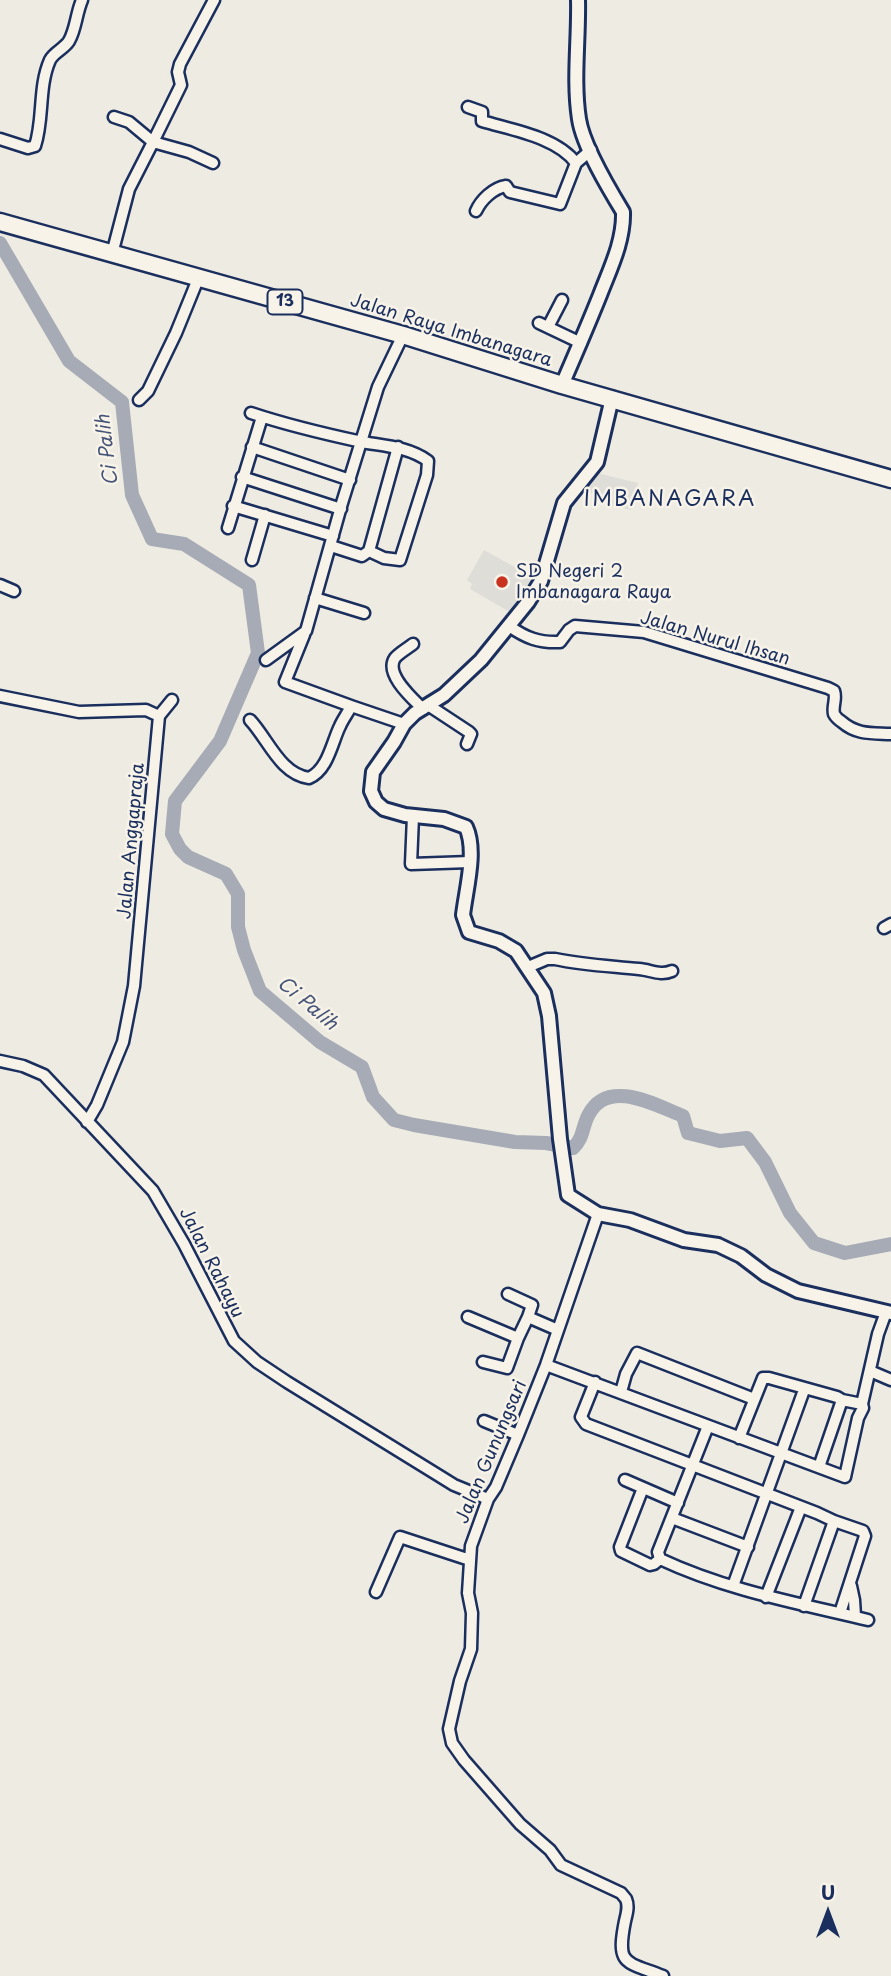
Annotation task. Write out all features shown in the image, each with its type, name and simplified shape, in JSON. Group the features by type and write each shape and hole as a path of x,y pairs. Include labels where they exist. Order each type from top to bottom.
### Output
{"highway":[{"name":"Jalan Raya Imbanagara","path":"3,223 403,335 562,385 891,479"}],"street":[{"path":"0,139 28,148 34,146 50,60 68,43 82,0"},
{"path":"111,254 129,189 181,85 178,72 180,64 214,0"},
{"path":"562,385 621,236 623,220 623,212 590,150 580,121 578,0"},
{"path":"468,107 482,112 482,121 552,144 570,154 576,163"},
{"path":"114,117 129,122 153,142 189,152 213,163"},
{"path":"476,211 480,202 501,186 508,187 510,192 560,204 576,163 590,150"},
{"path":"139,400 148,391 176,334 198,279"},
{"path":"562,300 544,325 581,342"},
{"path":"403,335 378,387 306,631 284,680 287,684 404,724"},
{"path":"546,1365 843,1477 847,1476 870,1371 889,1313 798,1291 718,1245 684,1240 630,1220 598,1214 568,1195 549,1016 544,993 528,967 511,947 499,941 476,936 465,926 463,915 472,850 466,827 444,819 384,809 376,802 371,791 373,772 404,724 444,695 481,660 528,603 541,580 564,503 597,462 612,398"},
{"path":"228,528 252,446 257,415 361,442 398,447 428,461 427,475 400,560 384,558 369,551"},
{"path":"252,446 350,480"},
{"path":"233,506 265,515 332,541 362,556 369,551 398,447"},
{"path":"242,477 341,509"},
{"path":"252,560 265,515"},
{"path":"0,585 14,591"},
{"path":"315,598 364,613"},
{"name":"Jalan Nurul Ihsan","path":"509,626 539,642 560,642 575,626 644,632 828,688 834,691 836,696 834,713 852,730 891,734"},
{"path":"266,660 306,631"},
{"path":"413,644 395,657 393,664 399,684 425,707 469,732 471,734 467,744"},
{"path":"279,650 284,658 292,662"},
{"path":"0,696 79,712 146,710 159,716 172,700"},
{"path":"250,720 261,731 280,761 294,773 309,778 315,775 329,754 340,724 351,706"},
{"name":"Jalan Anggapraja","path":"87,1122 97,1105 120,1049 132,998 159,716"},
{"path":"414,816 411,864 470,862"},
{"path":"528,967 547,959 555,959 603,968 650,970 659,974 672,971"},
{"name":"Jalan Rahayu","path":"0,1061 23,1066 44,1075 144,1179 184,1244 221,1320 246,1352 287,1382 404,1455 454,1485 488,1500"},
{"name":"Jalan Gunungsari","path":"598,1214 546,1365 476,1529 470,1560 468,1593 472,1613 471,1650 460,1681 449,1729 452,1743 464,1760 520,1824 550,1850 561,1865 621,1893 626,1899 627,1914 620,1948 622,1955 633,1965 663,1976"},
{"path":"483,1362 507,1368 528,1317 532,1305 509,1294"},
{"path":"468,1317 518,1338"},
{"path":"528,1317 558,1330"},
{"path":"621,1392 626,1374 637,1353 754,1399"},
{"path":"870,1371 891,1380"},
{"path":"739,1438 762,1378 862,1404"},
{"path":"595,1382 582,1417 586,1424 864,1533 840,1613"},
{"path":"733,1586 804,1390"},
{"path":"819,1467 842,1400"},
{"path":"484,1421 518,1435"},
{"path":"660,1559 658,1552 708,1426"},
{"path":"625,1480 678,1503"},
{"path":"643,1488 620,1547 621,1551 650,1565 660,1559"},
{"path":"766,1597 802,1507"},
{"path":"672,1518 748,1547"},
{"path":"804,1606 834,1521"},
{"path":"376,1592 400,1537 470,1560"},
{"path":"660,1559 766,1597 868,1620"},
{"path":"850,1586 855,1600 855,1616"}],"shaded area":[{"path":"593,472 638,483 631,510 602,503 603,496 579,490"},
{"name":"SD Negeri 2 Imbanagara Raya","path":"484,550 536,579 513,614 470,589 472,584 467,580"}],"waterway":[{"name":"Ci Palih","path":"0,243 69,361 122,402 132,495 152,539 184,544 249,585 258,653 220,741 175,801 172,834 188,857 226,874 238,894 238,927 260,991 320,1042 362,1067 373,1097 394,1120 515,1142 546,1143 573,1148 597,1103 608,1098 633,1097 683,1116 688,1133 720,1141 747,1138 765,1162 790,1213 814,1243 845,1253 891,1244"}],"place":[{"name":"SD Negeri 2 Imbanagara Raya","path":"502,582"}],"district":[{"name":"IMBANAGARA","path":"670,500"}]}
